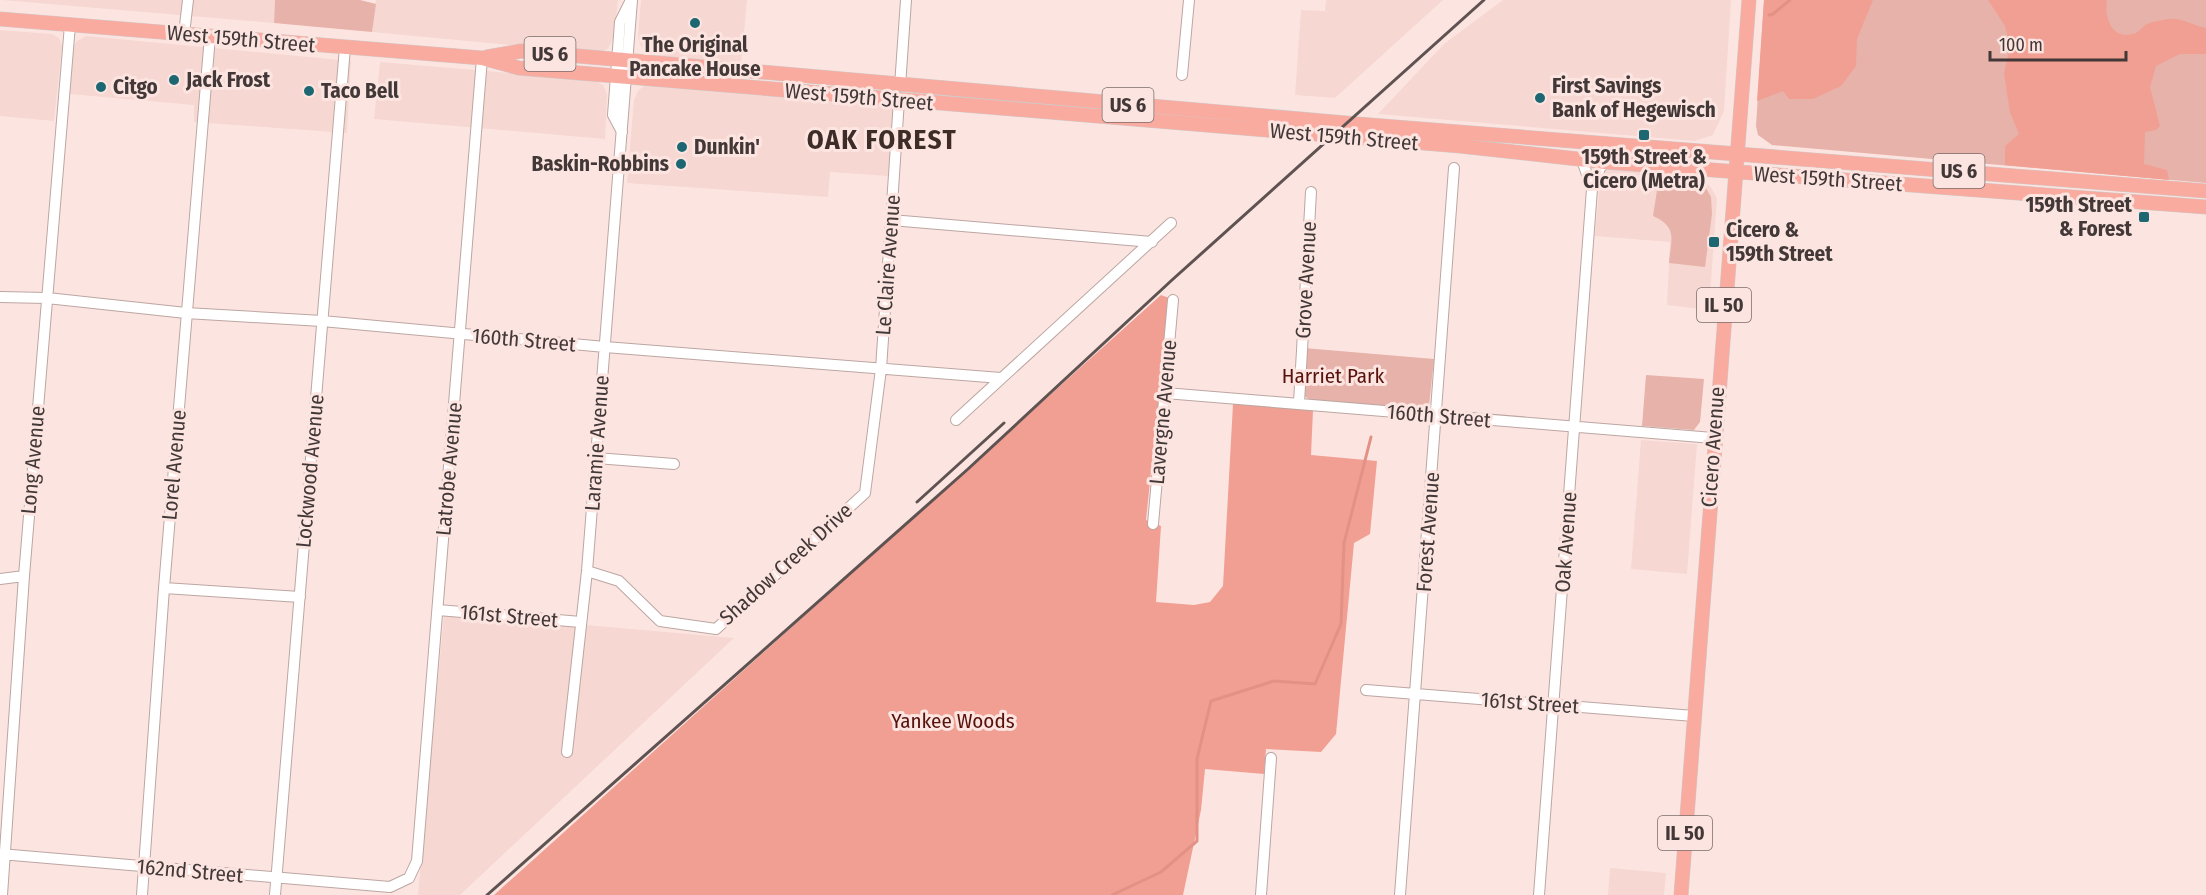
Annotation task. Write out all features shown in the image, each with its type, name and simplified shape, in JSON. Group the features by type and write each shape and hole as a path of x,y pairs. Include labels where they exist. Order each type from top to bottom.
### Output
{"main road":[{"name":"Cicero Avenue","path":"1681,895 1713,438 1749,0"},
{"name":"West 159th Street","path":"0,19 482,58 519,68 622,77 899,93 1737,153 2206,191"},
{"name":"West 159th Street","path":"482,58 521,51 623,60 899,93 1449,145 1582,160 2206,207"}],"street":[{"path":"184,34 188,0"},
{"name":"Laramie Avenue","path":"567,752 587,571 622,132 623,60 632,0"},
{"name":"Le Claire Avenue","path":"871,429 880,369 906,0"},
{"path":"1182,75 1189,0"},
{"name":"Long Avenue","path":"2,895 3,854 24,576 70,25"},
{"name":"Lorel Avenue","path":"142,895 164,588 210,36"},
{"name":"Lockwood Avenue","path":"275,895 345,47"},
{"name":"Latrobe Avenue","path":"409,878 417,861 482,58"},
{"name":"Oak Avenue","path":"1582,160 1592,189"},
{"name":"Oak Avenue","path":"1539,895 1592,189 1600,168 1605,162"},
{"name":"Forest Avenue","path":"1400,895 1454,168"},
{"name":"Grove Avenue","path":"1299,404 1311,192"},
{"path":"891,220 1152,242"},
{"path":"956,420 1171,223"},
{"name":"160th Street","path":"0,297 47,298 186,313 322,321 460,335 1001,378"},
{"name":"Lavergne Avenue","path":"1153,524 1173,300"},
{"name":"160th Street","path":"1165,393 1713,438"},
{"name":"Shadow Creek Drive","path":"587,571 619,581 660,621 716,629 865,493 871,429"},
{"path":"596,458 674,464"},
{"path":"0,579 24,576"},
{"path":"164,588 300,597"},
{"name":"161st Street","path":"438,610 581,622"},
{"name":"161st Street","path":"1366,690 1694,716"},
{"path":"1261,895 1271,758"},
{"name":"162nd Street","path":"3,854 390,887 409,878"}],"shaded area":[{"path":"2,0 275,0 274,23"},
{"path":"376,0 618,0 614,36 608,49 596,53 372,32"},
{"path":"641,0 747,0 741,64 651,56 641,47 638,37"},
{"path":"1326,0 1443,0 1335,98 1295,95 1301,10 1325,11"},
{"path":"1503,0 1731,0 1724,111 1713,135 1695,141 1378,114 1444,44"},
{"path":"0,30 52,34 59,38 62,46 54,121 0,116"},
{"path":"86,36 351,61 347,133 194,122 194,105 69,94 74,46 77,41"},
{"path":"380,62 593,80 603,85 607,94 605,139 374,119"},
{"path":"645,85 891,104 893,109 888,176 830,172 828,197 627,183 634,100 638,91"},
{"path":"1601,167 1699,179 1710,186 1717,198 1709,310 1667,305 1670,242 1595,236"},
{"path":"1641,440 1697,444 1687,574 1631,569"},
{"path":"444,615 734,638 460,895 418,895"},
{"path":"1610,868 1666,873 1664,895 1608,895"}],"green space":[{"path":"275,0 360,0 376,4 372,32 274,23"},
{"path":"1764,0 2206,0 2206,183 1772,145 1758,135 1756,126"},
{"path":"1764,0 1873,0 1857,39 1856,66 1841,86 1813,99 1789,99 1783,91 1757,101"},
{"path":"1988,0 2107,0 2107,14 2111,27 2121,34 2128,35 2136,33 2147,24 2169,19 2206,28 2206,54 2180,54 2156,66 2150,87 2160,126 2156,130 2145,132 2144,164 2167,170 2169,180 2005,165 2005,146 2019,134 2010,112 2004,73 2010,47 2005,26"},
{"path":"1659,178 1699,184 1706,188 1711,197 1712,214 1705,267 1669,263 1670,229 1653,216"},
{"name":"Yankee Woods","path":"1161,295 1169,298 1146,520 1161,526 1156,602 1194,605 1210,602 1223,586 1233,404 1313,410 1311,455 1377,461 1370,534 1354,543 1336,734 1321,752 1266,749 1264,774 1205,769 1201,810 1183,895 494,895"},
{"name":"Harriet Park","path":"1304,348 1434,359 1429,406 1425,408 1310,400 1303,395"},
{"path":"1646,375 1704,379 1700,422 1694,430 1642,426"}],"waterway":[{"path":"1769,15 1790,0"},
{"path":"1112,895 1161,872 1197,841 1197,759 1211,701 1274,681 1315,684 1341,624 1344,543 1371,437"}],"railway":[{"path":"487,895 968,469 1172,280 1484,0"},
{"path":"917,502 1004,423"}],"place":[{"name":"The Original Pancake House","path":"695,23"},
{"name":"Jack Frost","path":"174,80"},
{"name":"Citgo","path":"101,87"},
{"name":"Taco Bell","path":"309,91"},
{"name":"First Savings Bank of Hegewisch","path":"1540,98"},
{"name":"159th Street & Cicero (Metra)","path":"1644,135"},
{"name":"Dunkin'","path":"682,147"},
{"name":"Baskin-Robbins","path":"681,164"},
{"name":"159th Street & Forest","path":"2144,217"},
{"name":"Cicero & 159th Street","path":"1714,242"}],"district":[{"name":"OAK FOREST","path":"882,140"}]}
